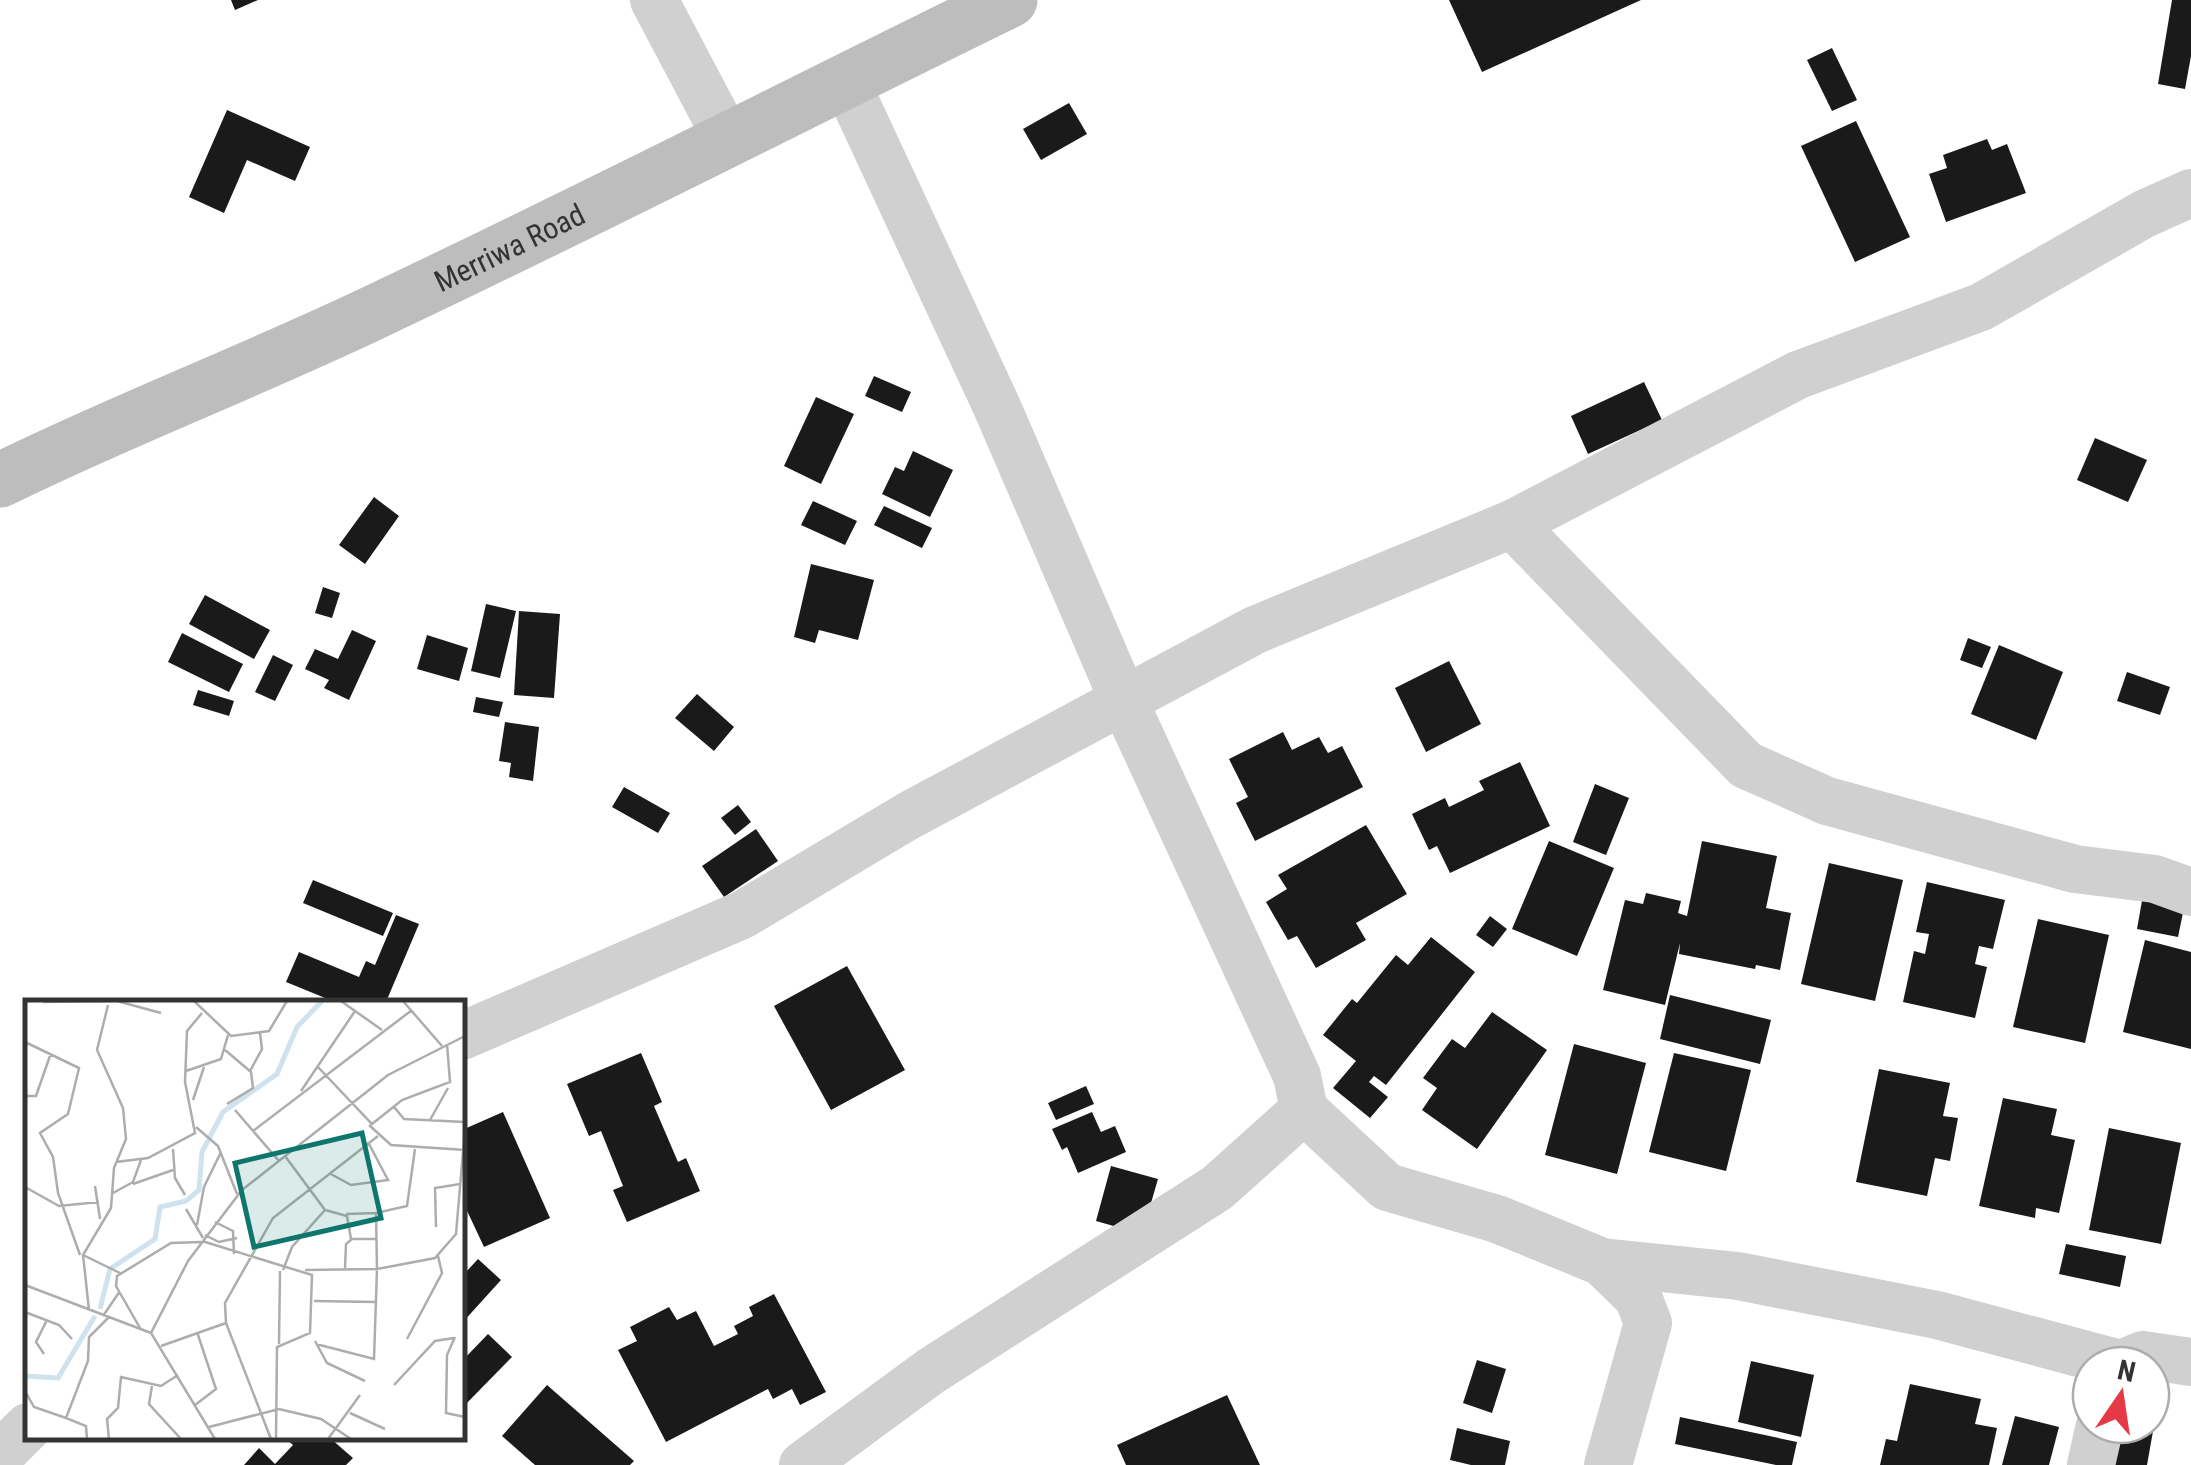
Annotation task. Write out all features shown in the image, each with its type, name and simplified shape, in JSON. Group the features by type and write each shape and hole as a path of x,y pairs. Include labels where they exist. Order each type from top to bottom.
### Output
{"street":[{"path":"654,0 729,142"},
{"name":"Merriwa Road","path":"0,480 106,429 380,310 729,142 845,80 1010,0"},
{"path":"845,80 997,407 1123,700 1297,1076 1304,1110 1387,1187 1497,1219 1602,1262 1738,1276 1938,1314 2071,1351"},
{"path":"465,1035 742,915 908,816 1255,630 1512,524 1798,375 1982,308 2144,214 2191,193"},
{"path":"1512,524 1746,765 1827,802 2075,869 2155,879 2191,892"},
{"path":"803,1465 932,1372 1217,1188 1304,1110"},
{"path":"1602,1262 1638,1297 1648,1324 1608,1465"},
{"path":"0,1455 25,1430"}],"building":[{"path":"231,0 258,0 235,10"},
{"path":"1449,0 1641,0 1482,72"},
{"path":"2172,0 2191,0 2191,56 2185,89 2158,84"},
{"path":"1832,48 1857,100 1832,111 1807,60"},
{"path":"1069,103 1087,134 1041,160 1023,129"},
{"path":"227,110 310,147 295,181 247,160 224,213 189,197"},
{"path":"1856,121 1910,237 1855,262 1801,146"},
{"path":"1987,139 1992,150 2007,144 2026,193 1946,222 1929,174 1947,168 1943,155"},
{"path":"874,376 911,392 902,412 865,396"},
{"path":"1644,382 1662,420 1588,454 1571,416"},
{"path":"816,397 854,414 821,484 784,466"},
{"path":"2095,438 2147,460 2128,502 2077,480"},
{"path":"913,451 953,470 930,517 882,494 895,467 904,471"},
{"path":"374,497 399,516 365,564 339,545"},
{"path":"813,501 857,521 845,545 801,525"},
{"path":"884,506 932,528 922,548 874,525"},
{"path":"811,564 874,580 858,640 819,630 815,643 794,637"},
{"path":"323,587 340,593 332,618 315,613"},
{"path":"205,595 270,630 254,659 189,624"},
{"path":"486,604 516,611 500,678 471,671"},
{"path":"519,611 560,614 554,698 514,695"},
{"path":"352,630 376,641 349,700 324,688 329,680 305,669 315,649 338,659"},
{"path":"182,633 243,664 229,692 168,662"},
{"path":"427,635 468,648 459,681 417,669"},
{"path":"1968,638 1991,647 1982,668 1960,660"},
{"path":"1999,645 2063,672 2036,740 1971,714"},
{"path":"273,655 293,665 275,701 255,692"},
{"path":"1449,661 1481,724 1426,752 1395,688"},
{"path":"2127,672 2170,687 2160,715 2117,701"},
{"path":"198,690 234,701 229,716 193,705"},
{"path":"697,694 734,727 714,751 675,718"},
{"path":"476,697 503,702 499,717 473,712"},
{"path":"505,722 539,727 533,781 509,777 511,763 499,761"},
{"path":"1283,732 1292,750 1319,737 1328,753 1342,746 1363,787 1255,841 1236,803 1248,797 1229,759"},
{"path":"1520,762 1550,826 1450,873 1437,846 1429,850 1412,814 1445,798 1449,807 1484,790 1479,781"},
{"path":"1595,784 1629,798 1606,855 1573,842"},
{"path":"624,787 670,813 658,833 612,807"},
{"path":"738,805 751,822 735,835 721,818"},
{"path":"1366,825 1407,894 1356,923 1366,940 1316,968 1297,936 1288,940 1266,902 1287,889 1278,875"},
{"path":"756,829 778,861 724,897 702,866"},
{"path":"1549,841 1614,868 1577,956 1512,929"},
{"path":"1702,841 1777,856 1766,908 1791,913 1780,970 1679,954 1680,943 1665,1005 1603,990 1625,900 1643,904 1646,893 1681,901 1678,913 1687,916"},
{"path":"1829,863 1903,880 1875,1001 1801,984"},
{"path":"313,880 393,913 383,936 303,903"},
{"path":"1927,882 2005,900 1993,949 1979,946 1975,964 1987,967 1975,1018 1903,1002 1914,951 1925,954 1929,934 1916,932"},
{"path":"2143,895 2185,903 2178,937 2137,929"},
{"path":"396,915 419,924 387,1000 330,1000 286,982 299,952 359,977 366,961 375,965"},
{"path":"1490,916 1507,929 1493,947 1476,935"},
{"path":"2038,919 2109,935 2085,1043 2013,1027"},
{"path":"1431,937 1475,972 1386,1085 1374,1076 1369,1082 1388,1097 1370,1118 1333,1088 1356,1061 1323,1035 1352,999 1357,1003 1396,955 1408,965"},
{"path":"2145,940 2191,952 2191,1049 2123,1032"},
{"path":"847,966 905,1070 831,1110 774,1006"},
{"path":"1670,995 1771,1020 1760,1064 1660,1039"},
{"path":"1492,1012 1547,1050 1477,1149 1422,1110 1437,1088 1423,1078 1452,1039 1465,1048"},
{"path":"1574,1044 1646,1063 1617,1174 1545,1155"},
{"path":"641,1053 662,1102 654,1106 678,1162 686,1158 700,1191 627,1222 613,1190 623,1186 601,1131 589,1136 567,1084"},
{"path":"1674,1053 1751,1070 1726,1171 1649,1152"},
{"path":"1879,1069 1950,1083 1943,1116 1958,1118 1950,1161 1935,1158 1927,1196 1856,1182"},
{"path":"1086,1086 1094,1104 1056,1120 1048,1103"},
{"path":"2003,1098 2057,1109 2051,1135 2075,1140 2059,1213 2036,1208 2035,1218 1979,1206"},
{"path":"503,1112 550,1218 484,1247 465,1206 465,1129"},
{"path":"1092,1112 1101,1132 1115,1126 1126,1152 1078,1173 1067,1147 1062,1150 1052,1129"},
{"path":"2109,1128 2181,1143 2161,1244 2089,1230"},
{"path":"1111,1166 1158,1179 1142,1234 1096,1221"},
{"path":"2066,1244 2126,1256 2120,1287 2059,1274"},
{"path":"478,1259 501,1280 465,1320 465,1271"},
{"path":"774,1294 826,1392 800,1405 792,1389 773,1399 768,1389 666,1442 618,1350 637,1341 630,1327 669,1307 677,1320 696,1311 714,1346 738,1334 734,1326 753,1316 749,1307"},
{"path":"488,1334 512,1357 465,1405 465,1358"},
{"path":"1477,1360 1506,1369 1492,1413 1463,1403"},
{"path":"1751,1361 1814,1375 1801,1437 1738,1422"},
{"path":"1910,1384 1981,1399 1975,1424 1997,1428 1989,1465 1880,1465 1886,1439 1897,1441"},
{"path":"547,1385 634,1461 630,1465 535,1465 502,1436"},
{"path":"1227,1395 1260,1465 1126,1465 1117,1445"},
{"path":"2015,1416 2059,1427 2049,1465 2002,1465"},
{"path":"1680,1417 1797,1442 1792,1465 1675,1444"},
{"path":"1457,1428 1510,1441 1505,1465 1471,1465 1450,1460"},
{"path":"287,1440 332,1440 353,1458 346,1465 244,1465 259,1448 275,1464 293,1445"},
{"path":"2107,1445 2151,1445 2147,1465 2103,1465"}]}
